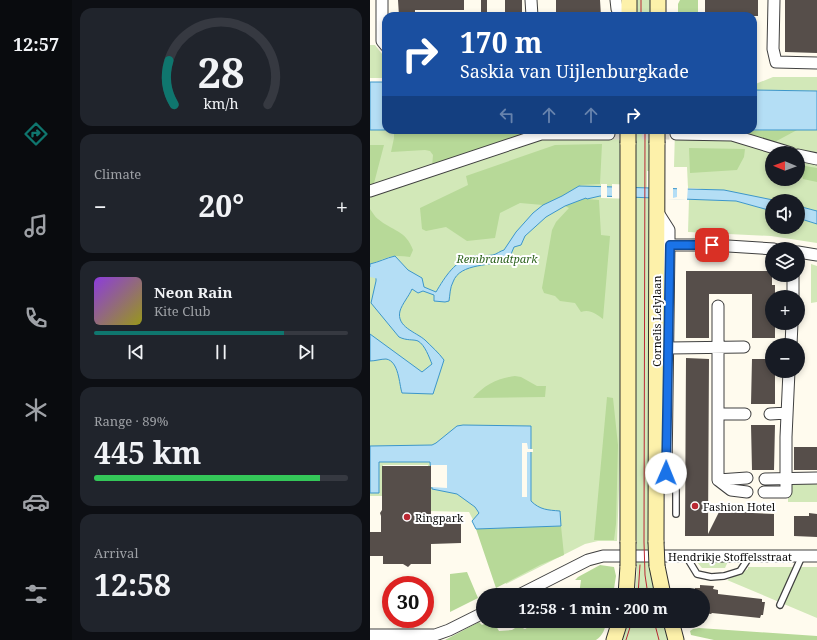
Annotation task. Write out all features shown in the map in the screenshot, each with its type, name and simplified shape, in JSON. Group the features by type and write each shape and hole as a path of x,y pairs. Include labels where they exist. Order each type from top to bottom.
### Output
{"main road":[{"path":"629,0 629,12"},
{"path":"658,0 658,12"},
{"path":"626,588 628,566 628,136"},
{"name":"Cornelis Lelylaan","path":"657,136 661,478 656,542 657,566 662,588"},
{"path":"614,640 618,628"},
{"path":"673,628 676,640"}],"street":[{"path":"382,0 382,41"},
{"path":"531,0 532,12"},
{"path":"616,0 617,9 619,12"},
{"path":"774,0 773,49 776,62 817,63"},
{"path":"370,191 541,134 608,134"},
{"path":"676,134 732,135 767,146"},
{"path":"805,156 817,159"},
{"path":"657,210 669,230 670,245 669,348 661,478"},
{"path":"670,245 712,245 765,248"},
{"path":"805,253 817,255"},
{"path":"718,306 718,480"},
{"path":"669,348 744,347"},
{"path":"764,492 786,492 789,378"},
{"path":"770,414 787,413"},
{"path":"718,414 745,414"},
{"path":"718,480 747,478"},
{"path":"765,479 817,478"},
{"path":"718,480 731,490 747,492"},
{"name":"Hendrikje Stoffelsstraat","path":"533,588 594,557 614,555 817,556"},
{"path":"370,636 435,637 476,617"}],"lane":[{"path":"661,478 676,490 676,514"},
{"path":"686,556 697,574 711,577 724,576 740,571 750,556"},
{"path":"780,605 803,556"}],"green space":[{"path":"635,0 651,0 651,12 635,12"},
{"path":"680,0 698,0 698,12 678,12 678,4"},
{"path":"370,45 375,45 382,54 382,78 370,78"},
{"path":"773,77 817,77 817,91 757,90 757,83"},
{"name":"Rembrandtpark","path":"370,130 382,130 382,134 625,134 623,385 617,541 598,541 585,544 506,584 469,512 428,511 428,465 383,465 383,496 370,496"},
{"path":"757,130 817,130 817,211 805,208 805,194 765,194 765,198 716,190 688,188 687,167 674,167 675,134 757,134"},
{"path":"797,130 771,144 752,139 750,134 757,134 757,131"},
{"path":"394,134 523,134 432,167 433,155 430,151 391,152"},
{"path":"634,134 651,134 651,171 647,171 647,198 651,198 658,588 636,588 637,570 633,375 633,199 636,198 636,172 634,172"},
{"path":"602,144 600,184 580,185 586,197 579,186 543,205 520,203 500,213 495,238 467,241 446,227 426,231 422,229 420,208 468,185 466,176 555,145"},
{"path":"370,145 384,145 373,187 370,188"},
{"path":"689,148 745,149 744,157 737,170 690,173"},
{"path":"805,166 817,168 817,182 805,179"},
{"path":"586,197 587,199 599,200 601,235 610,236 603,319 590,312 581,312 575,303 560,301 555,296 544,293 542,288 552,230 556,222 569,208 565,206"},
{"path":"689,199 736,201 765,209 765,234 805,234 805,220 817,224 817,243 771,236 688,232"},
{"path":"370,209 383,223 407,238 413,250 410,257 392,256 370,264"},
{"path":"811,264 817,266 817,302 811,303"},
{"path":"515,376 521,377 537,386 546,386 545,397 473,398 482,389 492,383 503,378"},
{"path":"607,397 613,398 618,445 616,524 614,540 594,540"},
{"path":"788,482 817,482 817,502 788,502"},
{"path":"561,526 564,555 540,565 496,588 476,529"},
{"path":"691,555 731,555 725,568 702,568"},
{"path":"600,565 614,567 616,576 614,588 580,588 581,580 575,580"},
{"path":"748,567 817,567 817,618 727,580 748,569"},
{"path":"467,572 476,593 476,599 450,612 450,574"},
{"path":"476,624 476,628 497,628 499,631 512,630 515,628 604,628 602,634 596,640 445,640"},
{"path":"626,628 666,628 668,639 667,640 622,640"},
{"path":"699,628 817,636 817,640 714,640 691,635 690,631"}],"water":[{"path":"370,82 382,82 382,130 370,130"},
{"path":"757,90 817,91 817,130 757,130"},
{"path":"579,186 724,190 765,198 765,209 736,201 600,196 586,198 565,206 546,217 525,236 521,245 514,247 509,259 462,271 451,286 449,301 434,301 434,295 423,291 418,293 412,289 401,308 401,321 404,325 425,340 444,360 433,394 402,393 398,373 394,364 386,359 370,361 370,334 422,372 432,364 423,345 416,340 399,337 371,303 376,281 376,272 370,269 370,264 395,256 408,270 422,278 424,287 436,292 451,270 461,261 474,256 493,255 504,250 516,232 533,213 543,205"},
{"path":"805,208 817,211 817,224 805,220"},
{"path":"457,426 531,426 531,501 541,508 560,511 561,526 476,529 472,521 479,513 475,507 457,494 432,489 430,462 379,462 379,493 370,493 370,446 432,445"}],"pier":[{"path":"601,184 607,184 607,197 612,197 612,184 634,185 634,199 601,198"},
{"path":"651,185 673,186 673,198 677,197 677,186 688,186 687,200 651,199"},
{"path":"522,443 527,443 528,449 533,449 533,452 527,452 527,497 522,497"},
{"path":"431,465 447,465 447,488 431,487"}],"building":[{"path":"398,0 464,0 464,10 415,10 415,12 399,12"},
{"path":"481,0 487,0 487,12 481,12"},
{"path":"505,0 522,0 522,12 505,12"},
{"path":"556,0 600,0 601,12 556,12"},
{"path":"705,0 758,0 758,16 757,12 705,12"},
{"path":"785,0 817,0 817,53 785,52"},
{"path":"686,271 765,271 765,282 772,282 772,285 775,285 775,290 765,290 765,330 775,330 775,338 752,338 752,294 709,294 709,338 686,338"},
{"path":"686,358 709,359 708,534 719,512 752,512 774,514 774,536 685,536"},
{"path":"752,359 765,359 765,378 775,378 775,404 751,404"},
{"path":"751,425 775,425 774,470 752,470"},
{"path":"794,447 817,447 817,470 794,470"},
{"name":"Ringpark","path":"382,466 431,466 431,518 461,519 461,543 431,544 431,564 411,564 408,567 403,564 383,564 383,556 370,556 370,532 381,532 380,513 382,510"},
{"path":"809,513 817,514 817,537 794,536 794,516 809,516"},
{"path":"700,585 714,586 713,589 718,590 718,594 762,599 762,602 765,602 763,615 761,615 760,618 710,614 710,588 700,588"}],"waterway":[{"path":"370,272 389,276"}],"tunnel":[{"path":"609,134 676,134"}],"tram line":[{"path":"641,0 641,12"},
{"path":"645,134 644,542 647,588"},
{"path":"638,588 640,565"},
{"path":"626,640 630,628"},
{"path":"656,628 659,640"}],"place":[{"name":"Fashion Hotel","path":"695,506"},
{"name":"Ringpark","path":"407,517"}],"route":[{"path":"666,473 670,245 712,245"}]}
